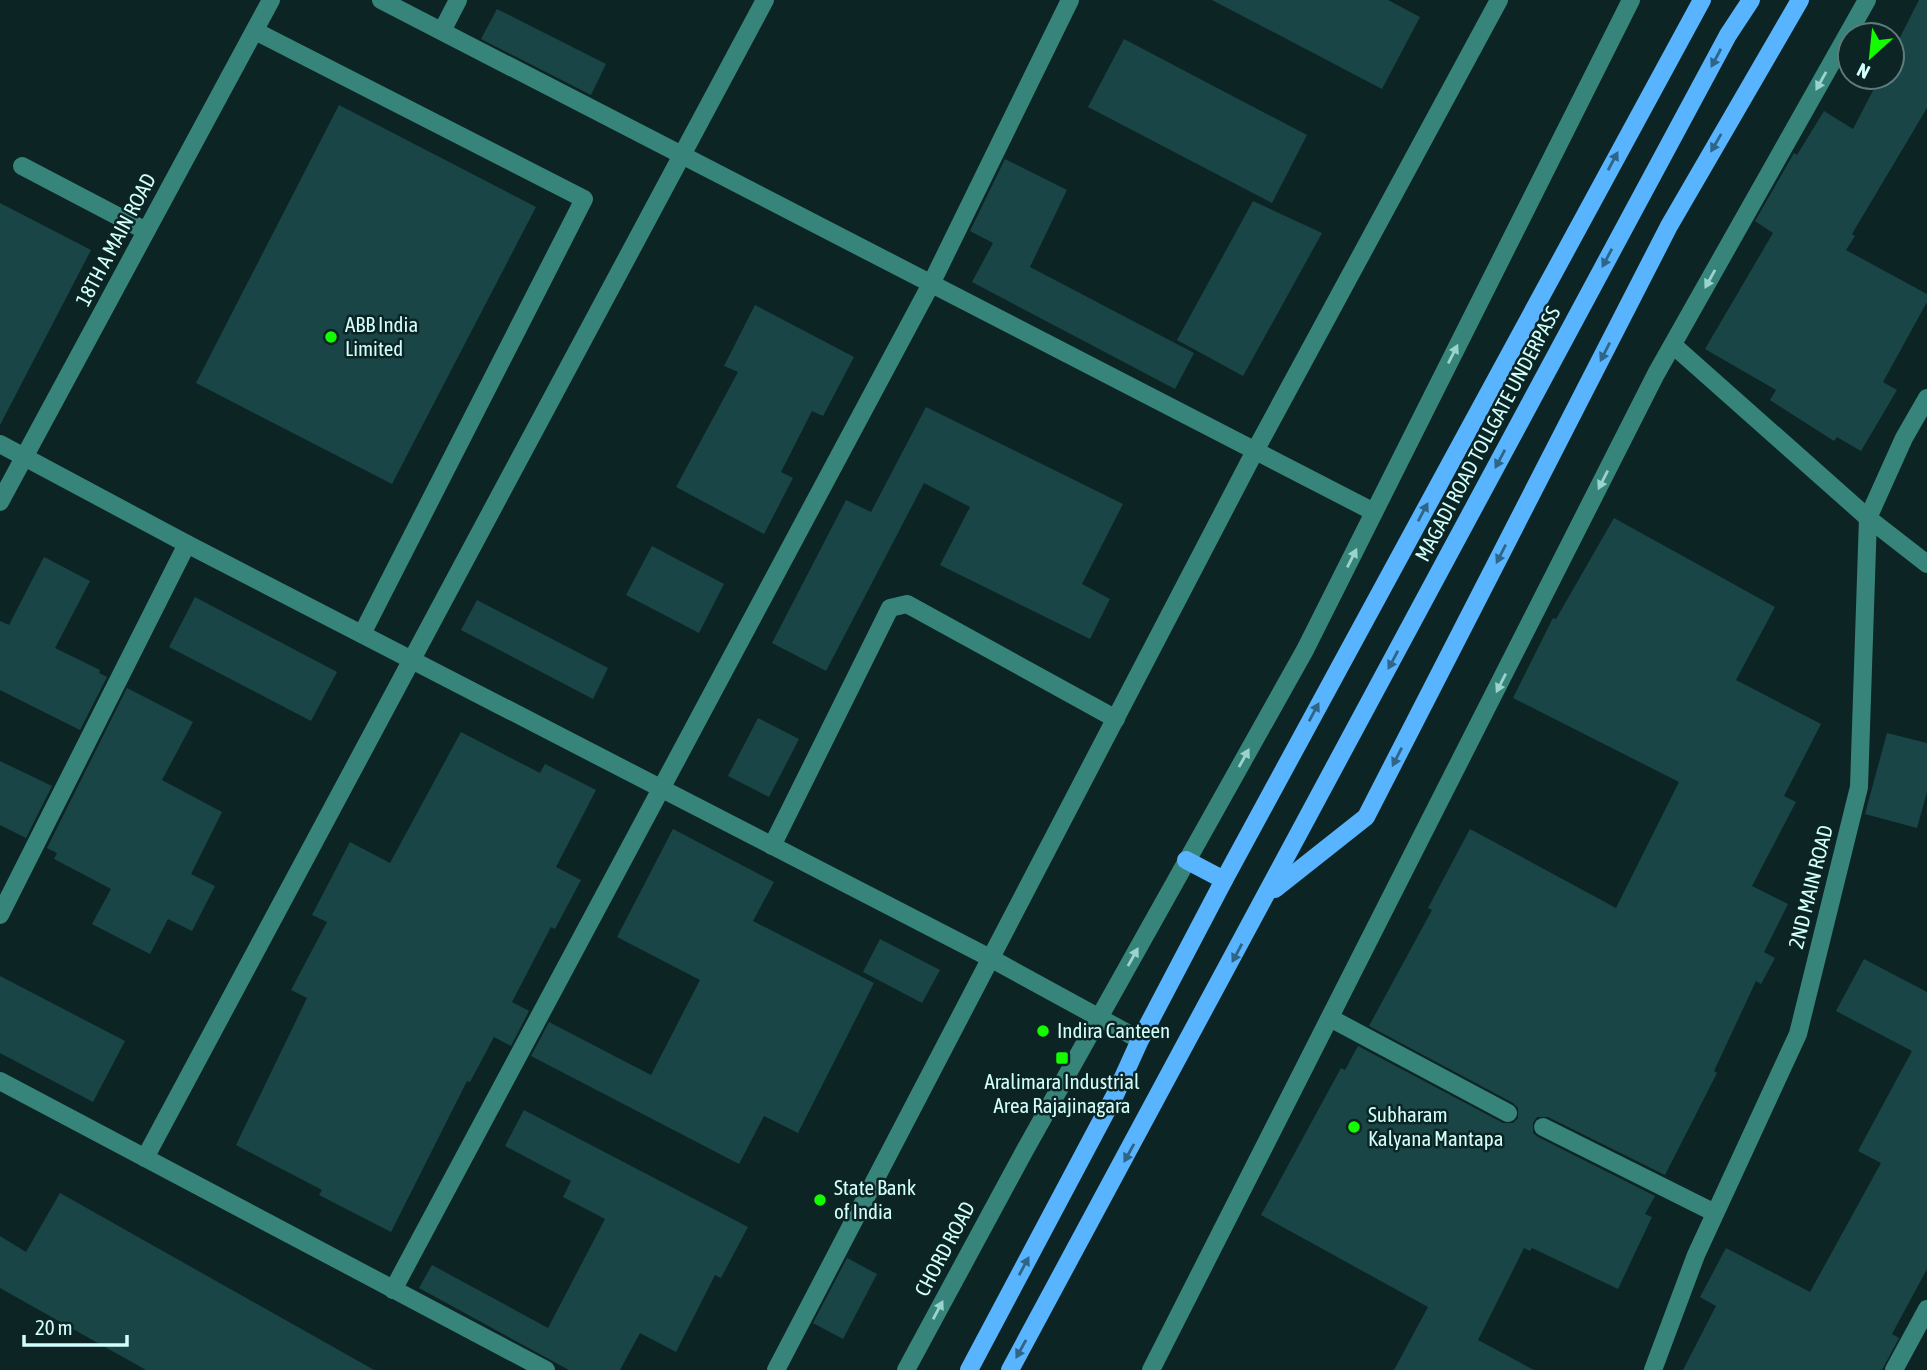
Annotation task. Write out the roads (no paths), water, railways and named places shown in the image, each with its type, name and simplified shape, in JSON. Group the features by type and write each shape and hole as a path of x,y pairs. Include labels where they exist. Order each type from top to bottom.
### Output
{"main road":[{"name":"MAGADI ROAD TOLLGATE UNDERPASS","path":"1224,880 1702,0"},
{"name":"MAGADI ROAD TOLLGATE UNDERPASS","path":"1010,1370 1269,893 1600,271 1728,35 1751,0"},
{"path":"1269,893 1366,817 1669,226 1800,0"},
{"path":"969,1370 1115,1096 1140,1040 1224,880 1186,860"}],"street":[{"name":"18TH A MAIN ROAD","path":"0,502 271,0"},
{"path":"381,0 1374,512"},
{"path":"442,32 458,0"},
{"path":"145,1158 765,0"},
{"path":"393,1290 931,284 1070,0"},
{"path":"776,1370 1255,451 1499,0"},
{"name":"CHORD ROAD","path":"906,1370 1025,1150 1305,650 1631,0"},
{"path":"1151,1370 1673,345 1867,0"},
{"path":"255,31 584,199 362,634"},
{"path":"22,166 146,231"},
{"path":"1673,345 1868,518 1927,564"},
{"name":"2ND MAIN ROAD","path":"1653,1370 1696,1255 1798,1034 1859,787 1868,518 1927,398"},
{"path":"0,444 187,544 992,959 1140,1040"},
{"path":"0,915 187,544"},
{"path":"772,846 890,608 907,604 1116,719"},
{"path":"1332,1019 1508,1113"},
{"path":"0,1081 546,1370"},
{"path":"1543,1127 1715,1213"},
{"path":"1894,1370 1927,1309"}],"place":[{"name":"ABB India Limited","path":"331,337"},
{"name":"Indira Canteen","path":"1043,1031"},
{"name":"Aralimara Industrial Area Rajajinagara","path":"1062,1058"},
{"name":"Subharam Kalyana Mantapa","path":"1354,1127"},
{"name":"State Bank of India","path":"820,1200"}]}
